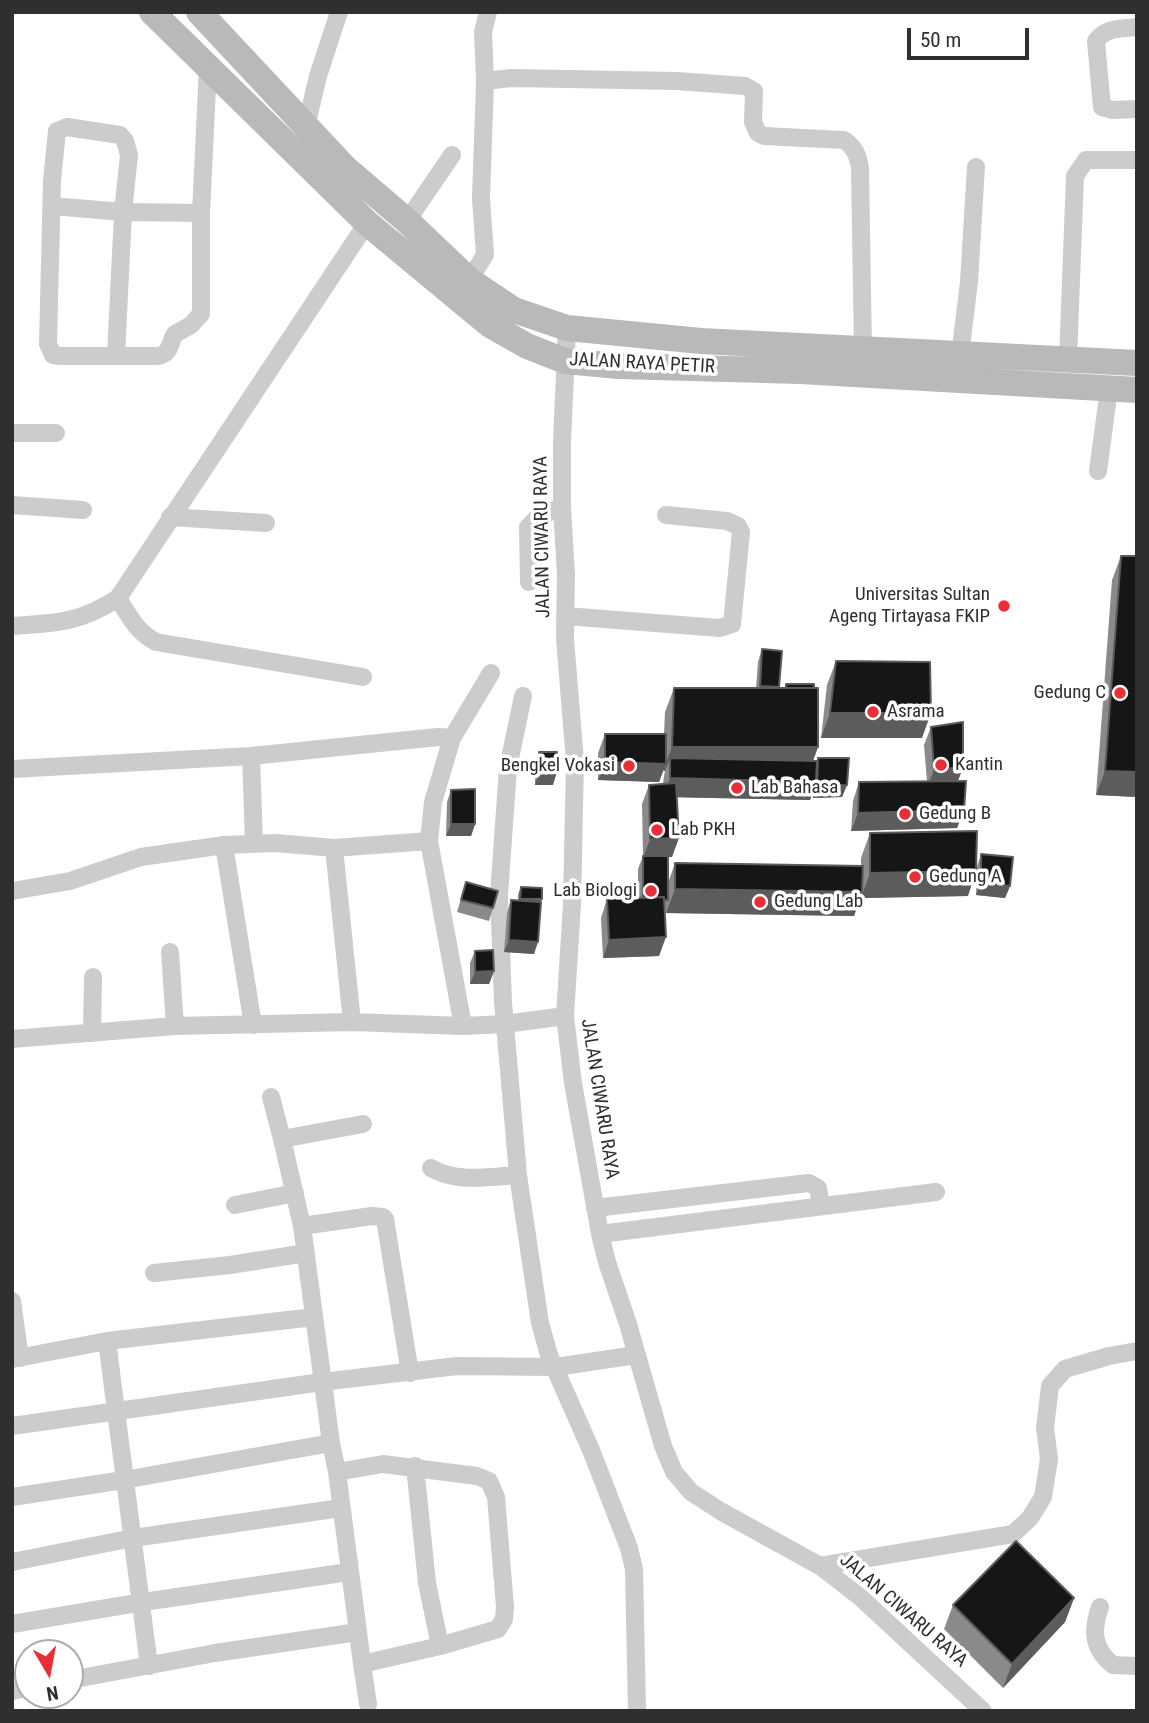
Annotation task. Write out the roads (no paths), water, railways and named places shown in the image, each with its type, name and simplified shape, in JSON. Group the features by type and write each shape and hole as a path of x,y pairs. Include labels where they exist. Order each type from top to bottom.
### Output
{"main road":[{"name":"JALAN RAYA PETIR","path":"152,12 367,223 490,325 527,346 565,361 618,366 800,371 1137,390"},
{"name":"JALAN RAYA PETIR","path":"199,12 345,168 407,221 469,280 514,310 567,328 701,341 1137,363"}],"street":[{"path":"306,127 318,76 339,12"},
{"path":"469,280 485,255 481,198 487,80 483,32 488,12"},
{"path":"1137,27 1108,30 1096,41 1102,107 1113,110 1137,109"},
{"path":"116,356 123,212 129,155 120,135 67,127 57,131 52,206 50,351 53,355 60,356 116,356 164,355 175,334 201,314 201,213 208,67"},
{"path":"487,80 511,78 677,81 745,86 754,92 753,122 758,133 764,136 844,140 849,143 857,153 860,169 863,351"},
{"path":"407,221 452,155"},
{"path":"1068,360 1075,176 1086,160 1137,160"},
{"path":"960,355 969,282 976,167"},
{"path":"52,206 123,212 201,213"},
{"path":"12,626 66,622 101,609 118,598 367,223"},
{"name":"JALAN CIWARU RAYA","path":"567,328 562,507 565,616 575,761 572,904 565,1016 573,1083 600,1234 663,1446 674,1472 691,1492 820,1566 860,1597 983,1711"},
{"path":"1098,471 1109,389"},
{"path":"12,433 56,433"},
{"path":"12,505 83,510"},
{"path":"529,583 528,527 538,517 562,507"},
{"path":"565,616 720,628 732,624 741,532 738,526 727,521 666,514"},
{"path":"170,517 266,523"},
{"path":"118,598 132,623 145,637 156,642 363,677"},
{"path":"463,1026 429,841 433,802 452,738 491,673"},
{"path":"523,696 508,768 499,895 505,1024 518,1175 540,1323 629,1548 634,1569 637,1711"},
{"path":"12,769 251,756 438,737 452,738"},
{"path":"251,756 254,843"},
{"path":"12,891 70,881 141,857 224,845 275,843 334,848 429,841"},
{"path":"224,845 253,1026"},
{"path":"334,848 352,1022"},
{"path":"170,953 175,1026"},
{"path":"92,1033 93,977"},
{"path":"12,1039 175,1026 352,1022 463,1026 505,1024 565,1016"},
{"path":"271,1097 302,1226 368,1704"},
{"path":"282,1139 363,1124"},
{"path":"431,1168 454,1177 518,1175"},
{"path":"595,1208 809,1183 818,1188 821,1205"},
{"path":"600,1234 936,1192"},
{"path":"235,1206 295,1193"},
{"path":"636,1203 639,1228"},
{"path":"302,1226 372,1216 385,1219 410,1373"},
{"path":"154,1273 306,1253"},
{"path":"12,1301 16,1359 107,1341 314,1317"},
{"path":"107,1341 124,1480 143,1602 149,1666"},
{"path":"820,1566 1013,1534 1030,1518 1043,1497 1049,1459 1045,1428 1050,1386 1065,1369 1137,1351"},
{"path":"12,1426 322,1382 457,1366 556,1367 636,1355"},
{"path":"12,1497 331,1443"},
{"path":"337,1472 383,1464 415,1466 477,1476 489,1481 496,1497 504,1619 498,1629 362,1664"},
{"path":"415,1466 427,1583 440,1646"},
{"path":"12,1562 133,1538 341,1508"},
{"path":"12,1623 349,1572"},
{"path":"1100,1607 1094,1625 1096,1644 1113,1665 1137,1666"},
{"path":"84,1678 215,1653 358,1632"}],"place":[{"name":"Universitas Sultan Ageng Tirtayasa FKIP","path":"1004,606"},
{"name":"Gedung C","path":"1120,693"},
{"name":"Asrama","path":"873,712"},
{"name":"Kantin","path":"941,765"},
{"name":"Bengkel Vokasi","path":"629,766"},
{"name":"Lab Bahasa","path":"737,788"},
{"name":"Gedung B","path":"905,814"},
{"name":"Lab PKH","path":"657,830"},
{"name":"Gedung A","path":"915,877"},
{"name":"Lab Biologi","path":"651,891"},
{"name":"Gedung Lab","path":"760,902"}]}
